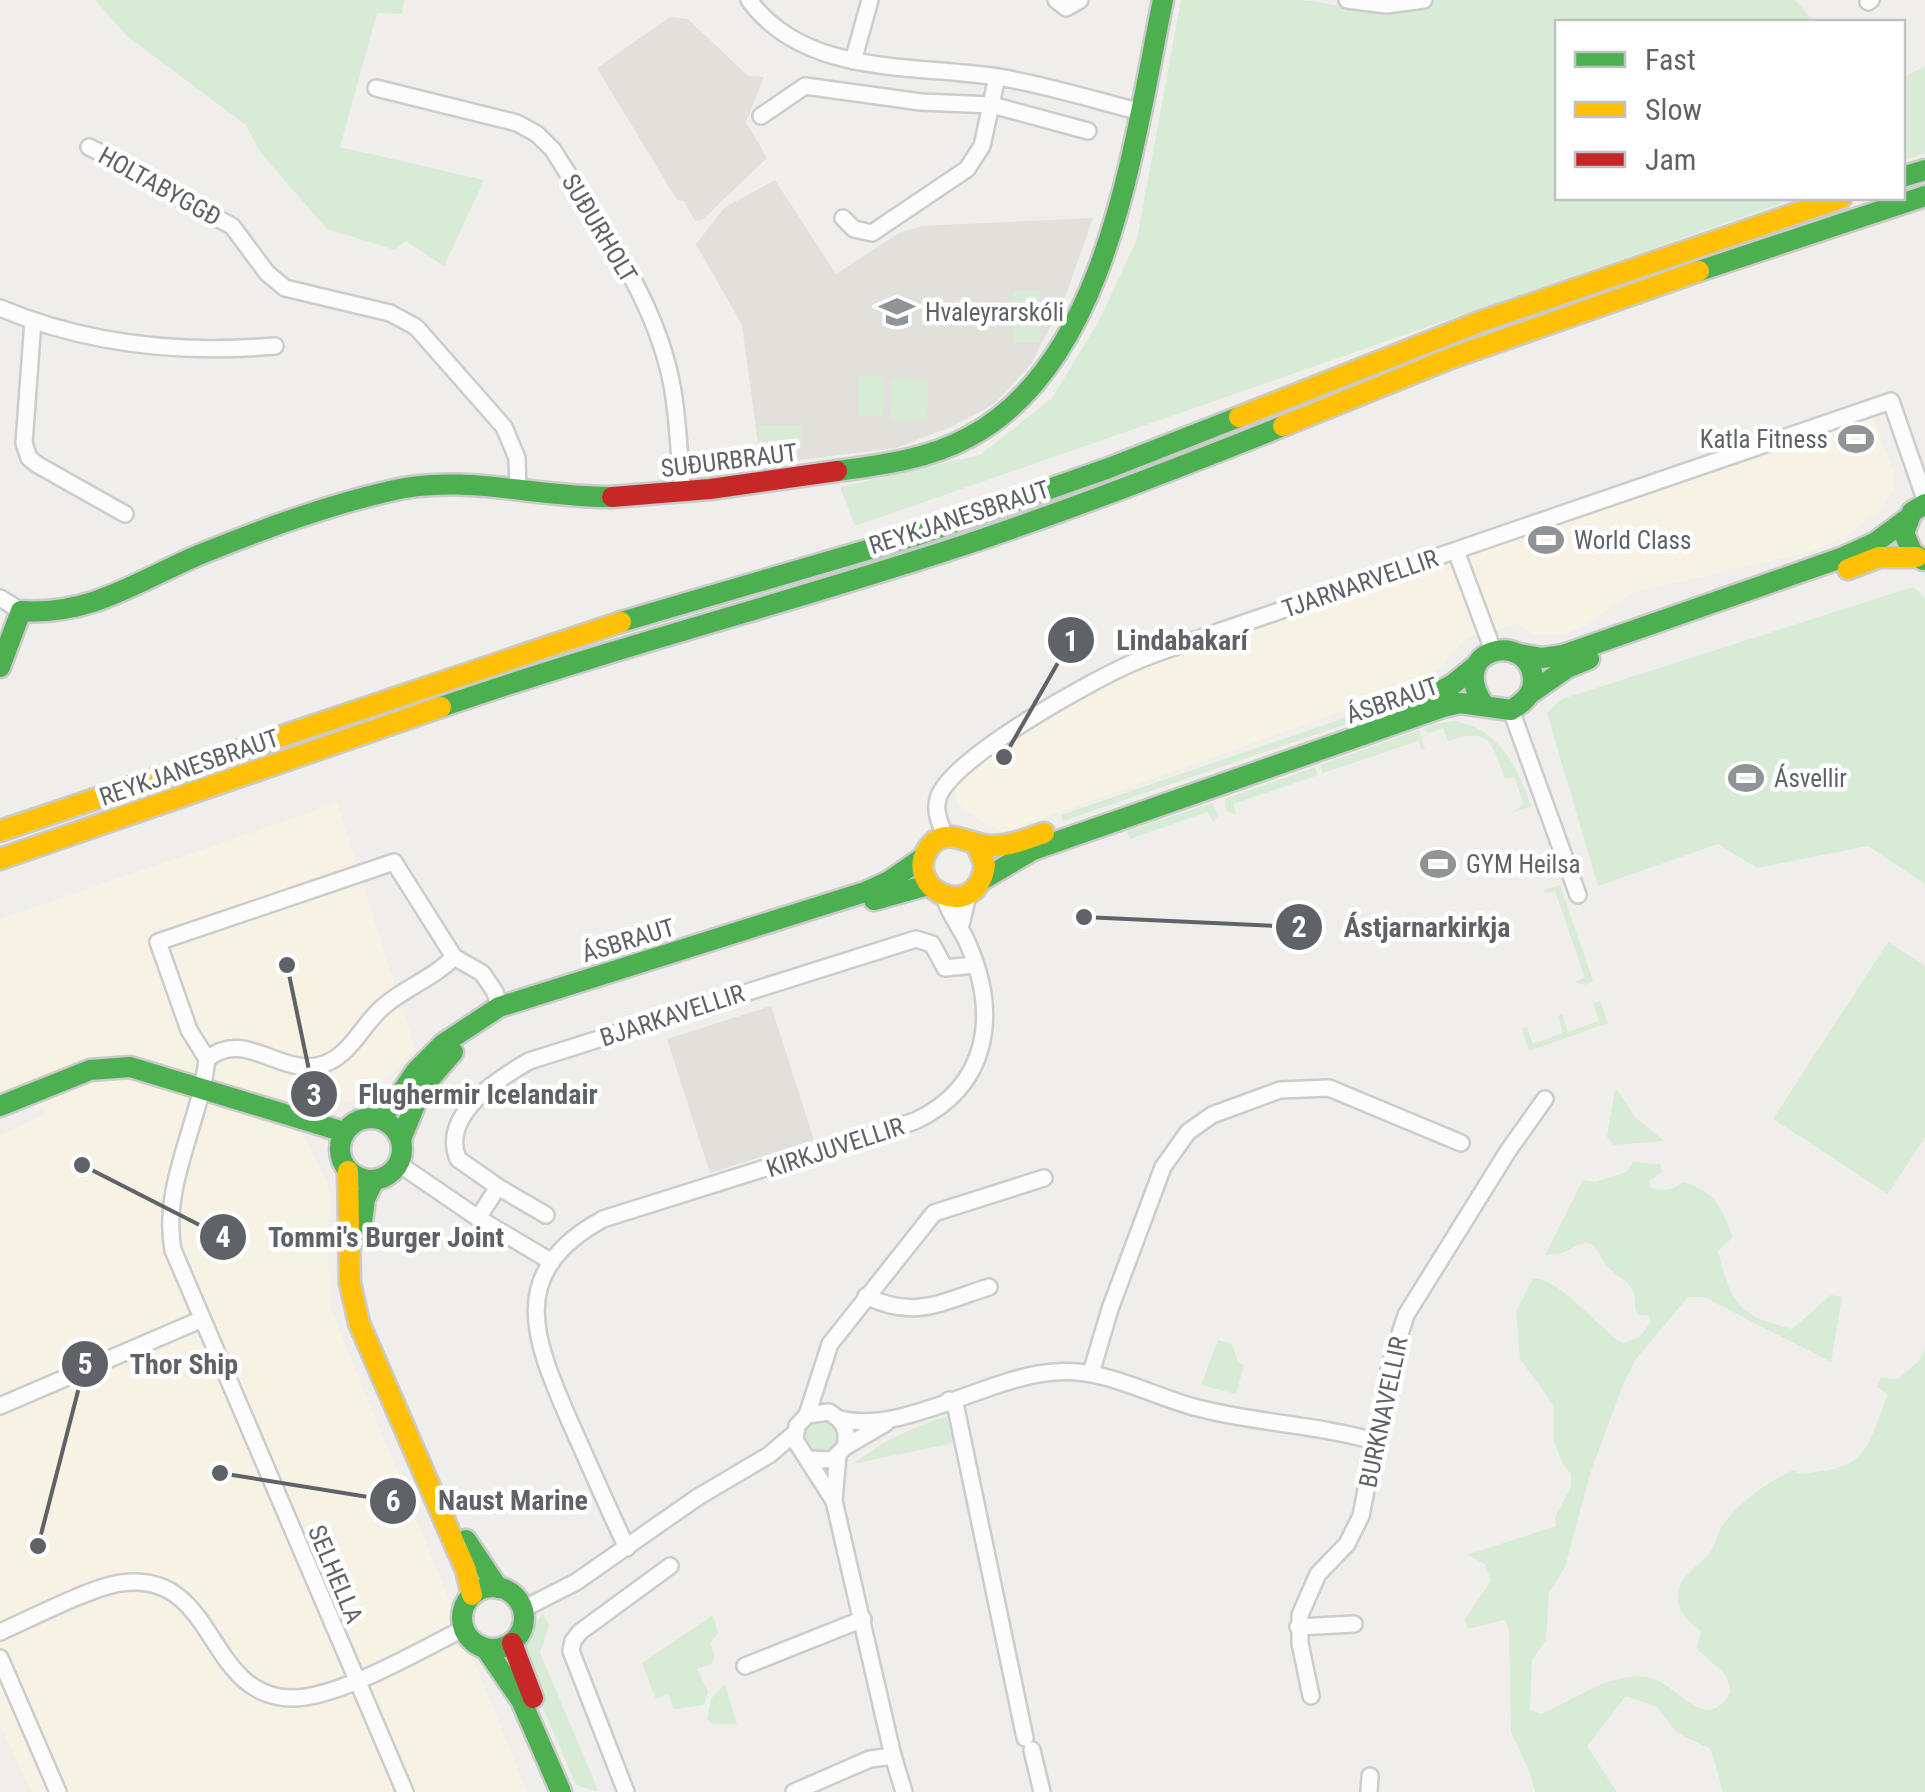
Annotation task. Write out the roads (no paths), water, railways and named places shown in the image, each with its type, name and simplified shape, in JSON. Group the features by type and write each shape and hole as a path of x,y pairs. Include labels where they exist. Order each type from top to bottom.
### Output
{"main road":[{"name":"SUÐURBRAUT","path":"21,610 64,613 88,608 183,562 367,496 433,485 595,497 683,492 884,464 928,454 976,434 1013,408 1050,364 1082,306 1118,204 1163,0"},
{"name":"REYKJANESBRAUT","path":"0,860 692,624 948,550 1145,481 1451,358 1925,196"},
{"name":"REYKJANESBRAUT","path":"0,832 603,627 915,536 1109,468 1482,322 1834,200"},
{"path":"1845,223 1925,212"},
{"path":"1921,559 1880,557 1578,662 1511,710 1484,705 1472,688 1474,668 1493,650 1542,658 1563,655 1824,565 1876,542 1925,502"},
{"path":"1907,519 1905,540 1921,559"},
{"path":"0,667 21,610"},
{"path":"1519,654 1532,671 1530,693"},
{"name":"ÁSBRAUT","path":"977,845 1000,846 1024,840 1380,718 1426,699 1474,668"},
{"name":"ÁSBRAUT","path":"975,887 1033,850 1442,708 1460,703 1484,705"},
{"path":"0,822 138,774 247,746"},
{"path":"0,871 241,786 316,750"},
{"path":"945,836 968,838 977,845 985,865 975,887 936,891 924,876 928,848 945,836"},
{"name":"ÁSBRAUT","path":"377,1118 393,1105 416,1071 443,1044 499,1006 865,892 889,881 924,856"},
{"name":"ÁSBRAUT","path":"401,1138 422,1088 459,1046 483,1030 550,1003 936,891"},
{"path":"0,1106 76,1075 116,1067 145,1070 344,1132"},
{"path":"348,1171 356,1177 374,1180 384,1178 399,1164 401,1138 387,1122 377,1118 358,1120 344,1132 340,1152 348,1171 350,1282 358,1324 466,1570 472,1595"},
{"path":"374,1180 366,1199 360,1236 361,1280 370,1321 471,1550 498,1588"},
{"path":"486,1649 512,1644 523,1628 523,1609 514,1595 498,1588 489,1587 472,1595 462,1611 464,1630 469,1639 486,1649 521,1700 560,1792"},
{"path":"512,1644 522,1676 574,1792"}],"street":[{"path":"750,0 772,27 790,39 854,61 997,77 1141,112"},
{"path":"854,61 870,0"},
{"path":"1056,0 1066,8 1080,0"},
{"path":"1347,0 1386,5 1424,0"},
{"path":"844,218 854,229 872,233 922,196 957,178 982,146 997,77"},
{"path":"762,116 805,86 921,102 992,105 1088,131"},
{"name":"SUÐURHOLT","path":"376,88 517,123 537,134 553,150 630,274 655,328 672,380 683,492"},
{"name":"HOLTABYGGÐ","path":"90,147 232,226 267,273 285,288 390,313 416,327 504,427 517,458 518,490"},
{"path":"0,308 92,337 152,347 214,350 275,346"},
{"path":"33,321 24,433 26,453 38,465 125,514"},
{"name":"TJARNARVELLIR","path":"945,836 936,808 938,796 957,772 1039,713 1136,661 1892,401 1925,502"},
{"name":"TJARNARVELLIR","path":"1456,550 1493,650"},
{"path":"0,598 21,610"},
{"path":"1511,710 1578,896"},
{"path":"454,957 385,1005 343,1054 315,1066 293,1066 251,1048 218,1051 207,1059 189,1030 158,942 394,862 454,957 482,973 499,1006"},
{"path":"960,930 975,887"},
{"name":"KIRKJUVELLIR","path":"627,1548 538,1344 536,1304 552,1262 577,1233 603,1219 857,1142 934,1112 964,1085 980,1054 984,1010 974,965 960,930 936,891"},
{"name":"BJARKAVELLIR","path":"546,1216 458,1159 455,1152 456,1132 473,1104 486,1089 529,1061 916,939 932,944 945,968 974,965"},
{"name":"SELHELLA","path":"207,1059 169,1209 172,1250 404,1792"},
{"path":"1091,1373 1110,1309 1163,1167 1177,1143 1212,1114 1280,1090 1329,1088 1461,1143"},
{"name":"BURKNAVELLIR","path":"1310,1696 1298,1628 1308,1590 1357,1526 1390,1365 1406,1315 1545,1099"},
{"path":"399,1164 552,1262"},
{"path":"523,1609 576,1582 698,1497 769,1455 795,1433 807,1415 830,1344 934,1213 1044,1178"},
{"path":"478,1218 498,1187"},
{"path":"866,1296 889,1308 912,1310 989,1287"},
{"path":"0,1406 200,1320"},
{"path":"807,1415 834,1415 858,1424 889,1420 1011,1380 1054,1372 1091,1373 1148,1388 1193,1407 1374,1441"},
{"path":"817,1384 845,1428 834,1501"},
{"path":"949,1400 956,1408 1042,1792"},
{"path":"769,1455 805,1456 824,1462 889,1420"},
{"path":"795,1433 834,1501 904,1792"},
{"path":"623,1791 573,1665 572,1641 670,1566"},
{"path":"0,1632 111,1585 147,1583 166,1589 188,1604 232,1670 261,1691 284,1698 308,1697 355,1680 464,1630"},
{"path":"745,1666 863,1619"},
{"path":"1298,1628 1354,1624"},
{"path":"0,1658 58,1792"},
{"path":"794,1792 870,1759 893,1756"}],"place":[{"name":"Hvaleyrarskóli","path":"897,312"},
{"name":"Katla Fitness","path":"1856,439"},
{"name":"World Class","path":"1546,540"},
{"name":"Lindabakarí","path":"1004,757"},
{"name":"Ásvellir","path":"1746,778"},
{"name":"GYM Heilsa","path":"1438,864"},
{"name":"Ástjarnarkirkja","path":"1084,917"},
{"name":"Flughermir Icelandair","path":"287,965"},
{"name":"Tommi's Burger Joint","path":"82,1165"},
{"name":"Naust Marine","path":"220,1473"},
{"name":"Thor Ship","path":"38,1546"}]}
